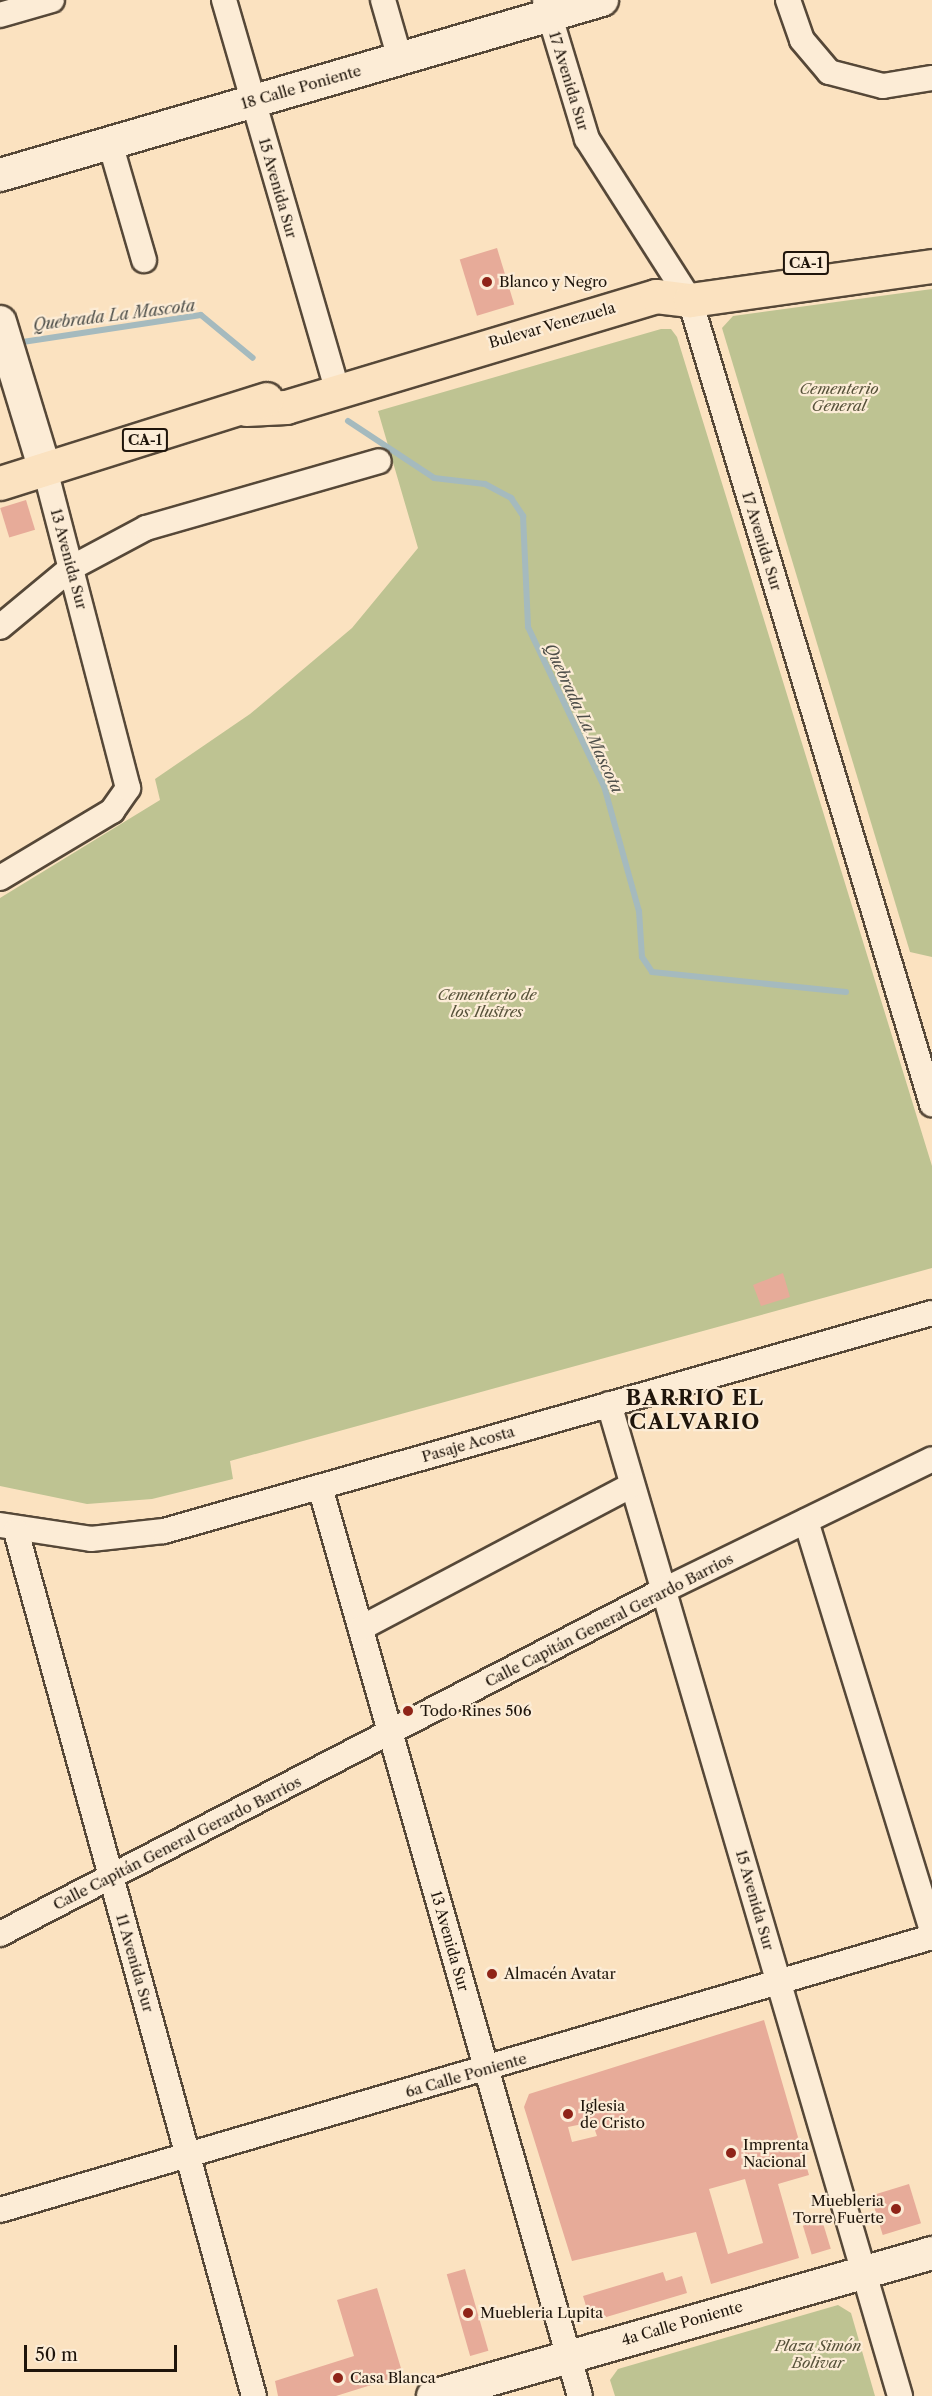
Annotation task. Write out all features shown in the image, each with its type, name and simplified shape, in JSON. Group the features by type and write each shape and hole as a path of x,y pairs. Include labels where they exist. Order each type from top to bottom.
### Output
{"highway":[{"name":"Bulevar Venezuela","path":"246,410 286,407 447,355 676,292 932,247"},
{"name":"Bulevar Venezuela","path":"676,292 932,266"},
{"name":"Bulevar Venezuela","path":"0,483 246,410 284,390 333,375 379,363 447,355"}],"street":[{"path":"0,15 52,0"},
{"name":"15 Avenida Sur","path":"224,0 333,375"},
{"path":"383,0 400,59"},
{"name":"18 Calle Poniente","path":"0,175 400,59 547,8 602,0"},
{"path":"788,0 802,40 829,72 883,86 932,78"},
{"name":"17 Avenida Sur","path":"547,8 588,139 676,292 932,1104"},
{"path":"110,143 144,260"},
{"name":"13 Avenida Sur","path":"0,322 45,470 126,771 125,797 103,817 0,878"},
{"path":"0,627 71,568 146,528 379,461"},
{"name":"Pasaje Acosta","path":"8,1528 91,1539 139,1536 320,1487 932,1313"},
{"name":"15 Avenida Sur","path":"609,1404 900,2396"},
{"name":"Calle Capitán General Gerardo Barrios","path":"0,1934 664,1590 932,1459"},
{"path":"361,1628 632,1485"},
{"name":"13 Avenida Sur","path":"320,1487 580,2396"},
{"path":"806,1521 932,1930"},
{"name":"11 Avenida Sur","path":"8,1528 189,2151 254,2396"},
{"name":"6a Calle Poniente","path":"0,2210 189,2151 487,2071 932,1937"},
{"name":"4a Calle Poniente","path":"433,2396 568,2355 932,2253"}],"green space":[{"name":"Cementerio General","path":"932,289 932,957 910,952 722,328 733,316"},
{"name":"Cementerio de los Ilustres","path":"661,329 671,329 677,337 932,1166 932,1268 230,1461 233,1479 152,1499 87,1504 0,1486 0,898 160,800 155,779 250,714 352,628 418,548 378,411"},
{"name":"Plaza Simón Bolivar","path":"838,2305 851,2313 875,2396 615,2396 610,2380 618,2369"}],"building":[{"name":"Blanco y Negro","path":"497,248 514,304 477,316 460,259"},
{"path":"26,500 35,530 9,538 0,508"},
{"path":"783,1273 790,1297 761,1306 753,1285"},
{"path":"764,2020 809,2175 778,2184 799,2258 711,2284 696,2232 572,2261 524,2107 529,2094","holes":["592,2122 597,2136 572,2142 568,2127","745,2179 763,2243 728,2254 709,2189"]},
{"name":"Muebleria Torre Fuerte","path":"909,2184 921,2223 883,2235 871,2196"},
{"path":"822,2220 831,2249 812,2255 803,2226"},
{"name":"Muebleria Lupita","path":"465,2269 488,2351 470,2356 447,2274"},
{"path":"663,2272 666,2281 682,2276 687,2293 603,2318 588,2313 583,2296"},
{"path":"377,2288 403,2375 336,2396 278,2396 275,2381 354,2356 337,2300"}],"waterway":[{"name":"Quebrada La Mascota","path":"16,343 201,315 253,358"},
{"name":"Quebrada La Mascota","path":"348,421 434,478 485,484 511,498 523,516 528,627 604,786 639,911 642,957 652,972 846,992"}],"place":[{"name":"Blanco y Negro","path":"487,282"},
{"name":"Todo Rines 506","path":"408,1711"},
{"name":"Almacén Avatar","path":"492,1974"},
{"name":"Iglesia de Cristo","path":"568,2114"},
{"name":"Imprenta Nacional","path":"731,2153"},
{"name":"Muebleria Torre Fuerte","path":"896,2209"},
{"name":"Muebleria Lupita","path":"468,2313"},
{"name":"Casa Blanca","path":"338,2378"}],"district":[{"name":"BARRIO EL CALVARIO","path":"695,1410"}]}
